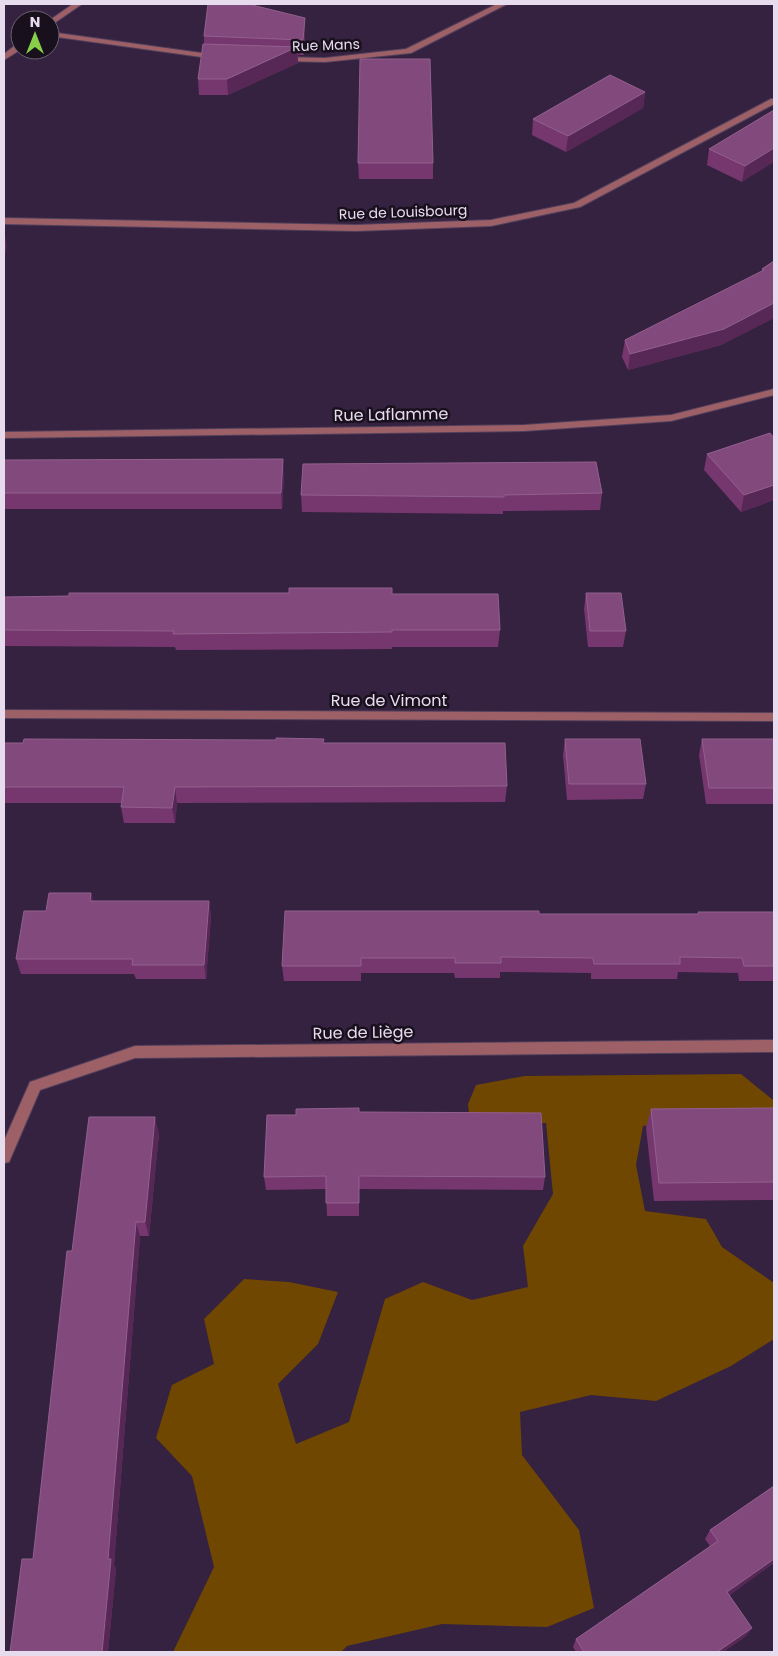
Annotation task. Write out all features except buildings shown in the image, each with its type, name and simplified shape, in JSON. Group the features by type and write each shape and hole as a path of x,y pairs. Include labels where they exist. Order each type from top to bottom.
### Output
{"street":[{"path":"60,17 78,4"},
{"name":"Rue Mans","path":"276,58 325,60 408,52 503,4"},
{"path":"60,35 206,56 226,57"},
{"name":"Rue de Louisbourg","path":"4,221 356,228 491,223 577,205 774,100"},
{"name":"Rue Laflamme","path":"4,435 524,428 671,418 774,392"},
{"name":"Rue de Vimont","path":"4,714 774,717"},
{"name":"Rue de Liège","path":"4,1157 35,1086 135,1052 774,1046"}],"shaded area":[{"path":"741,1074 773,1100 774,1116 643,1126 636,1165 645,1211 706,1219 722,1247 774,1283 774,1339 731,1366 656,1401 591,1395 520,1412 522,1455 579,1530 594,1608 547,1627 442,1624 347,1646 341,1652 173,1652 214,1567 192,1476 156,1438 172,1385 214,1364 204,1319 244,1279 289,1282 338,1292 318,1344 278,1384 296,1444 349,1422 385,1299 423,1282 472,1300 528,1287 523,1246 553,1194 546,1123 470,1122 468,1104 476,1085 525,1076"}]}
